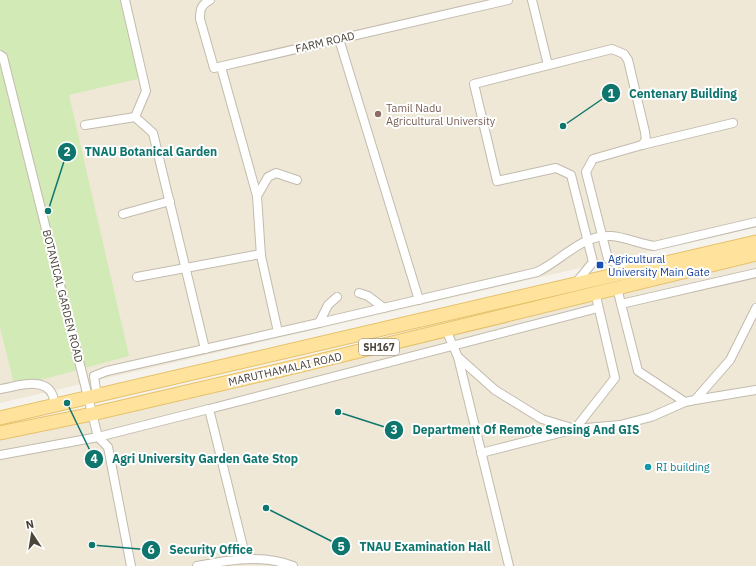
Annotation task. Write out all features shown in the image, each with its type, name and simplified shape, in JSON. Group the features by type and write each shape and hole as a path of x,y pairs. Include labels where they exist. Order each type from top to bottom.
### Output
{"main road":[{"name":"MARUTHAMALAI ROAD","path":"0,418 633,272 756,242"},
{"name":"MARUTHAMALAI ROAD","path":"0,433 92,414 446,330 595,292 756,254"}],"street":[{"path":"126,0 146,91 135,117"},
{"path":"210,0 202,5 200,10 200,19 214,68 220,67 257,196 261,254 278,332"},
{"name":"FARM ROAD","path":"220,67 339,38 508,0"},
{"path":"532,0 548,65"},
{"path":"339,38 419,300"},
{"path":"574,285 593,262 571,175 556,168 497,181 474,84 612,49 624,54 628,60 646,132 646,140 642,146"},
{"name":"BOTANICAL GARDEN ROAD","path":"0,55 3,57 93,397"},
{"path":"85,125 135,117"},
{"path":"135,117 153,133 205,349"},
{"path":"633,272 608,259 586,172 593,159 733,123"},
{"path":"257,196 268,177 276,173 297,180"},
{"path":"124,214 170,201"},
{"path":"131,566 108,447 98,437 92,414 94,376 107,371 536,272 548,267 588,240 602,236 612,236 641,245 654,246 756,222"},
{"path":"137,277 261,254"},
{"path":"621,304 756,273"},
{"path":"617,288 638,371 685,402"},
{"path":"575,429 615,378 595,292"},
{"path":"359,293 368,296 384,308"},
{"path":"319,323 328,305 337,297"},
{"path":"0,455 98,437 598,308"},
{"path":"695,400 730,360 756,308"},
{"path":"446,330 454,345 458,357 509,566"},
{"path":"458,357 495,390 542,419 575,429"},
{"path":"0,390 38,384 45,386 52,394 55,406"},
{"path":"481,453 575,429 620,425 651,417 685,402 756,390"},
{"path":"209,409 246,559"},
{"path":"197,566 222,561 246,559 284,562 293,566"}],"shaded area":[{"name":"Tamil Nadu Agricultural University","path":"0,0 756,0 756,227 0,403"},
{"path":"756,261 756,566 0,566 0,438"}],"green space":[{"path":"0,0 130,0 146,77 69,95 129,356 15,387 0,328"}],"place":[{"name":"Tamil Nadu Agricultural University","path":"378,114"},
{"name":"Centenary Building","path":"563,126"},
{"name":"TNAU Botanical Garden","path":"48,211"},
{"name":"Agricultural University Main Gate","path":"600,265"},
{"name":"Agri University Garden Gate Stop","path":"67,403"},
{"name":"Department Of Remote Sensing And GIS","path":"338,412"},
{"name":"RI building","path":"648,467"},
{"name":"TNAU Examination Hall","path":"266,508"},
{"name":"Security Office","path":"92,545"}]}
